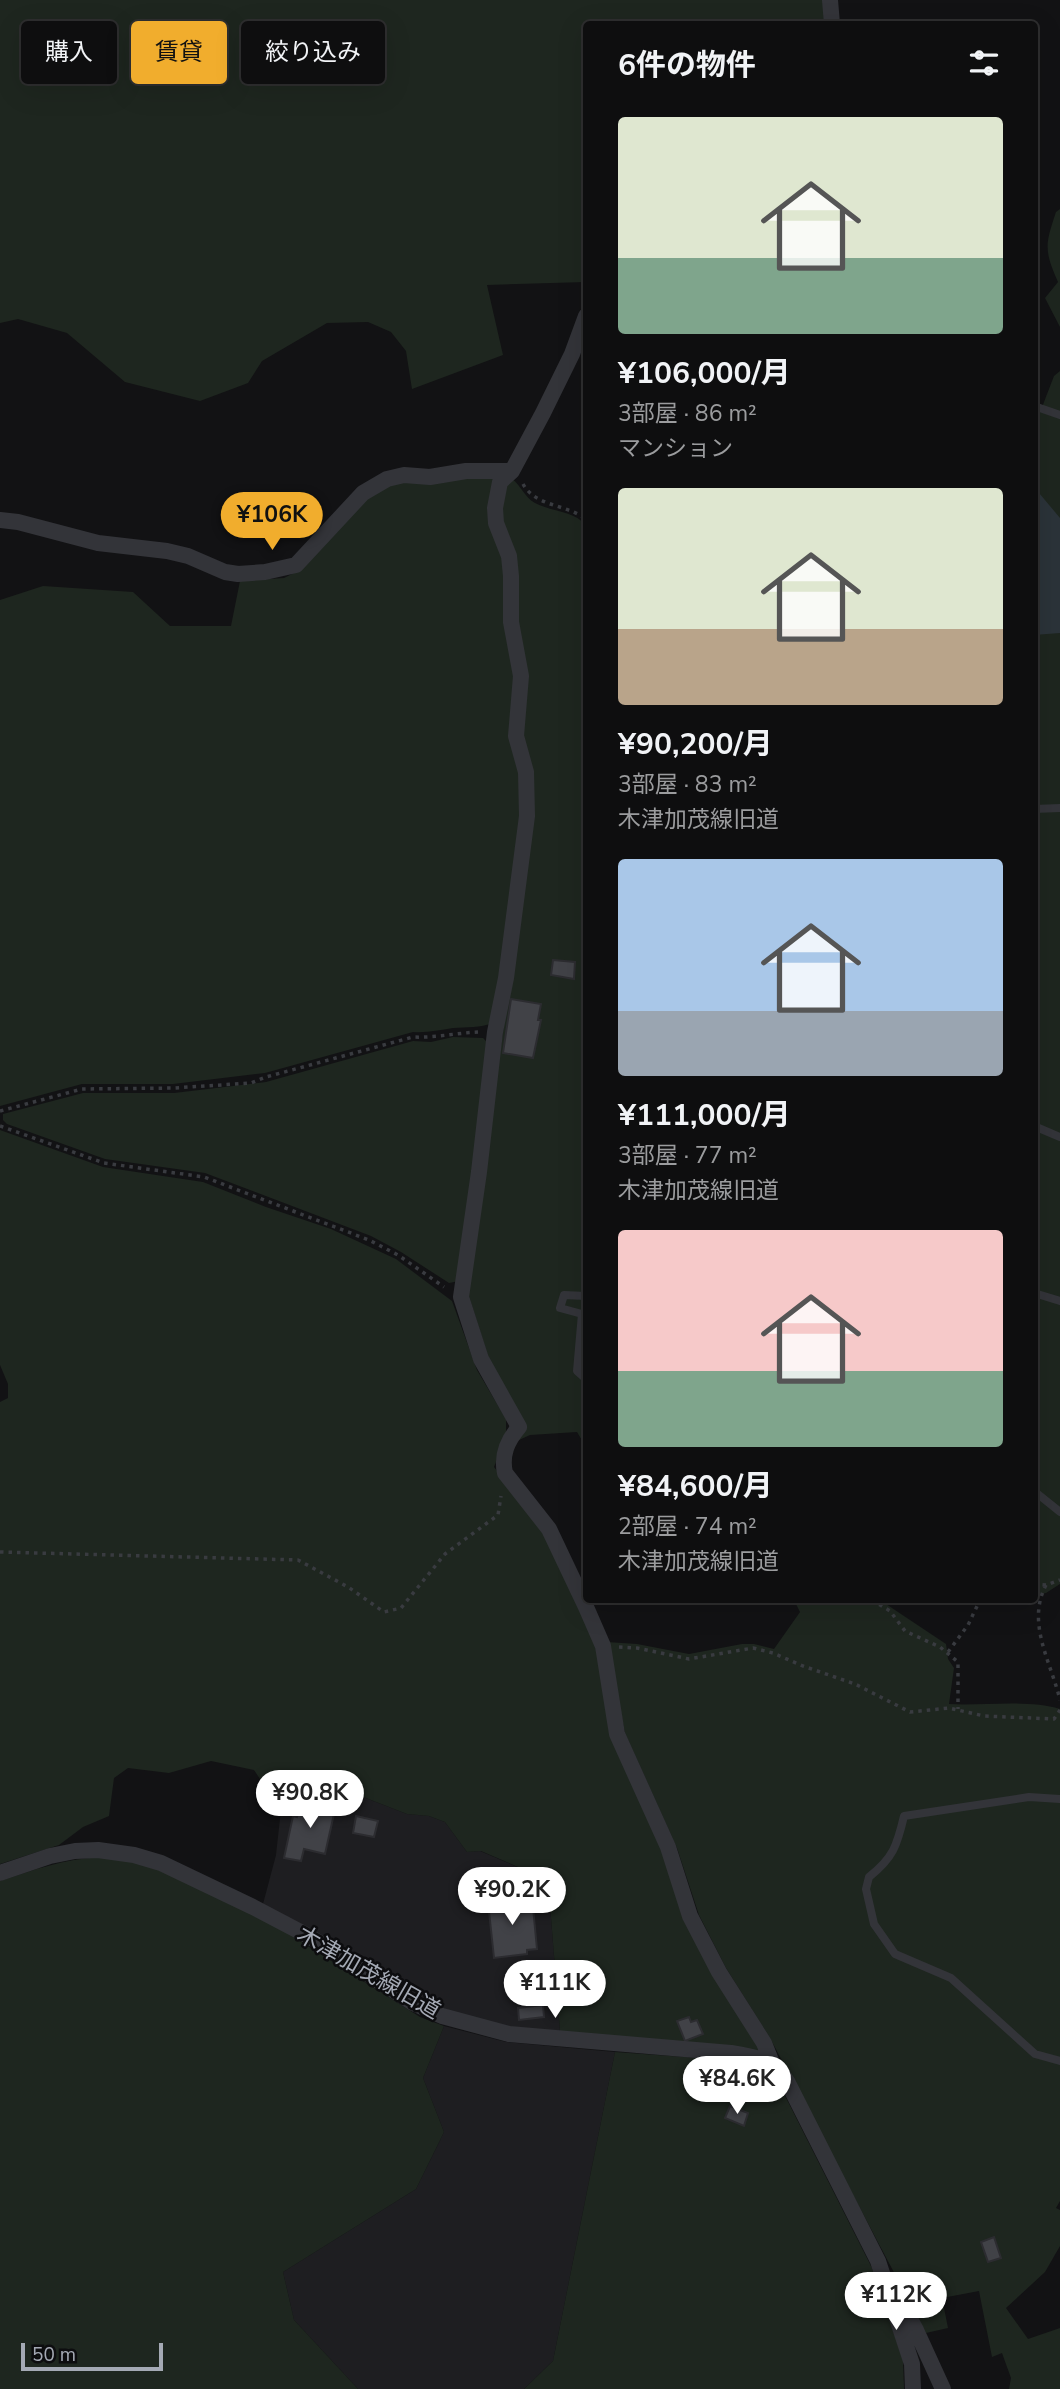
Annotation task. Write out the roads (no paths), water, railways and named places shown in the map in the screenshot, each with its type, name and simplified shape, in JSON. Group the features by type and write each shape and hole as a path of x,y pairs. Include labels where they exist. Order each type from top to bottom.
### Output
{"street":[{"path":"830,0 832,21"},
{"path":"583,324 572,354 512,471 500,482 495,508 496,523 509,556 511,622 521,676 516,736 526,772 527,816 506,978 495,1032 461,1297 481,1359 519,1427 505,1450 502,1462 505,1473 549,1529 583,1603"},
{"path":"0,520 97,542 167,551 188,556 225,572 264,572 296,565 358,498 387,479 404,475 430,477 466,471 512,471"},
{"path":"583,1603 603,1646 617,1734 668,1847 690,1916 719,1972 764,2043 772,2063 782,2072 788,2083 916,2330 943,2389"},
{"name":"木津加茂線旧道","path":"0,1873 50,1856 75,1851 98,1850 134,1855 161,1863 253,1907 310,1937 414,2003 442,2016 509,2034 731,2053 772,2063"},
{"path":"878,2261 912,2364 913,2389"}],"lane":[{"path":"1038,407 1060,415"},
{"path":"1038,809 1060,808"},
{"path":"1038,1128 1060,1137"},
{"path":"1038,1294 1060,1301"},
{"path":"583,1296 564,1295 560,1308 582,1314 578,1370 583,1376"},
{"path":"1038,1494 1060,1512"},
{"path":"1060,1799 1029,1797 904,1816 896,1848 885,1865 869,1877 866,1889 874,1924 895,1954 951,1978 1035,2054 1060,2061"}]}
